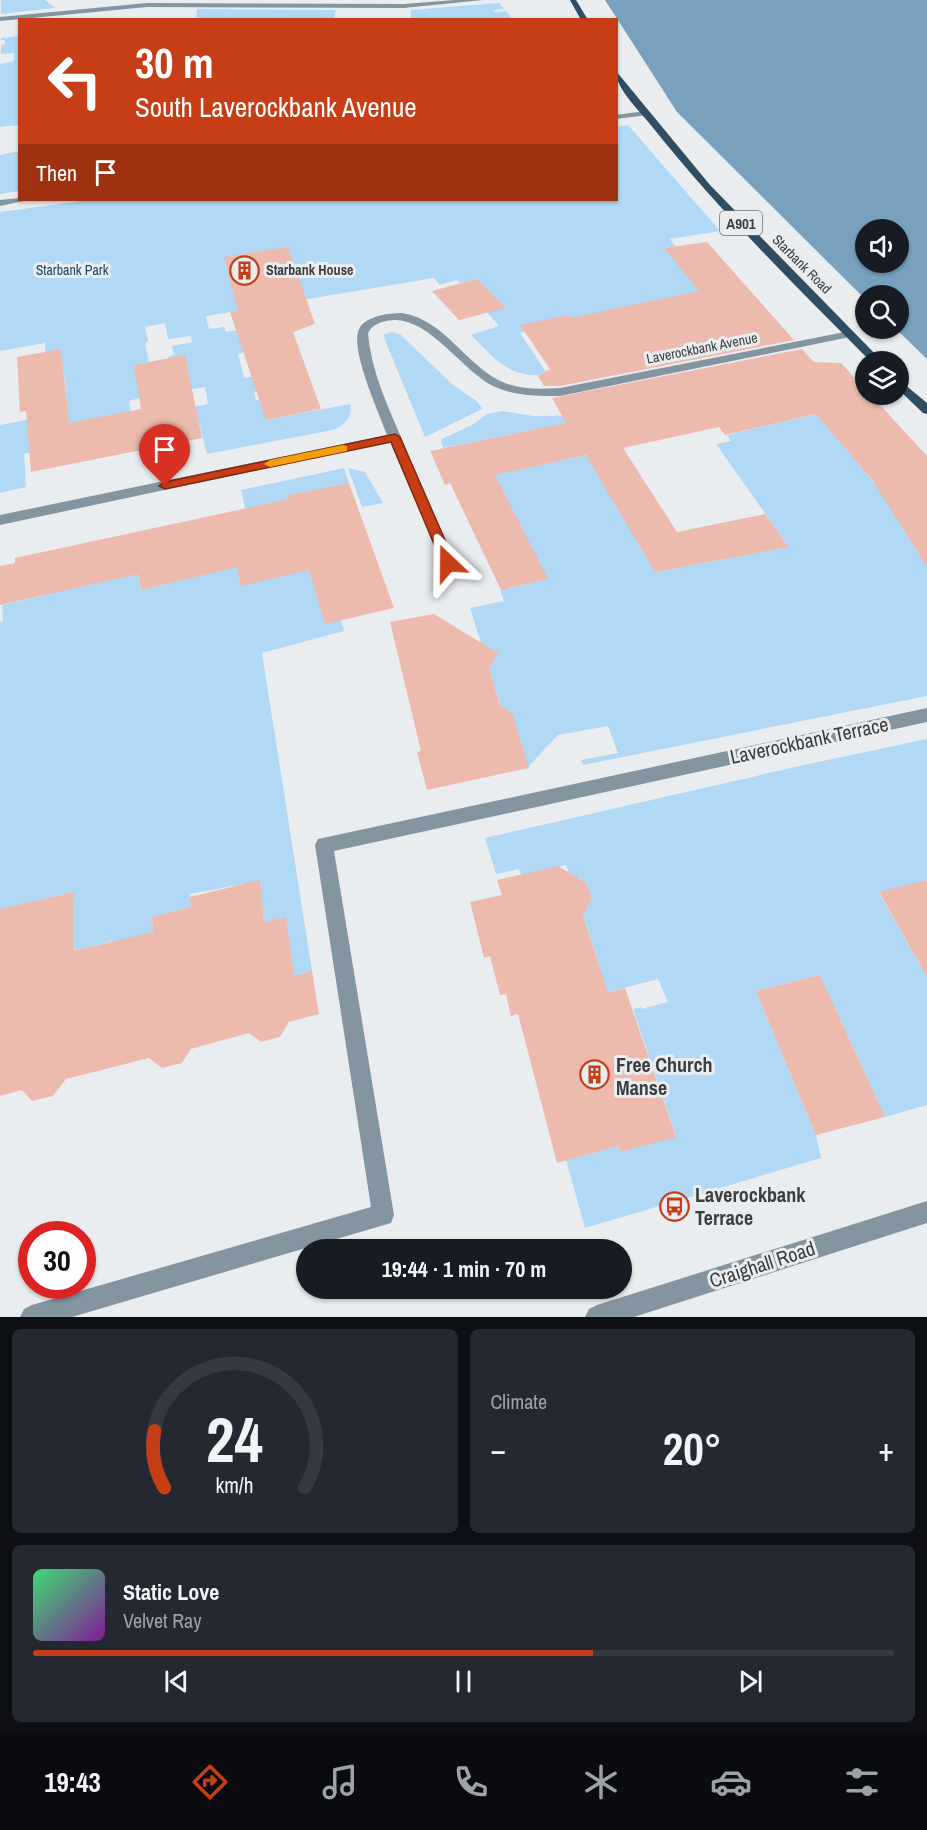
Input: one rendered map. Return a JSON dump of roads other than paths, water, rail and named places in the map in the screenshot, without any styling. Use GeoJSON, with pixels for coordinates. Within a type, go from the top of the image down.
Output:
{"type":"FeatureCollection","features":[{"type":"Feature","properties":{"kind":"main road"},"geometry":{"type":"LineString","coordinates":[[573,0],[584,18]]}},
{"type":"Feature","properties":{"kind":"main road","name":"Starbank Road"},"geometry":{"type":"LineString","coordinates":[[618,76],[645,113],[711,191],[867,351]]}},
{"type":"Feature","properties":{"kind":"main road"},"geometry":{"type":"LineString","coordinates":[[909,393],[927,410]]}},
{"type":"Feature","properties":{"kind":"street"},"geometry":{"type":"LineString","coordinates":[[0,19],[147,5],[307,3],[410,6],[480,0]]}},
{"type":"Feature","properties":{"kind":"street"},"geometry":{"type":"LineString","coordinates":[[618,117],[645,113]]}},
{"type":"Feature","properties":{"kind":"street"},"geometry":{"type":"LineString","coordinates":[[0,203],[18,201]]}},
{"type":"Feature","properties":{"kind":"street","name":"Laverockbank Avenue"},"geometry":{"type":"LineString","coordinates":[[448,563],[395,437],[365,357],[362,342],[365,328],[383,318],[407,317],[420,322],[436,333],[482,377],[512,391],[536,394],[560,392],[850,334]]}},
{"type":"Feature","properties":{"kind":"street"},"geometry":{"type":"LineString","coordinates":[[0,520],[395,437]]}},
{"type":"Feature","properties":{"kind":"street","name":"Laverockbank Terrace"},"geometry":{"type":"LineString","coordinates":[[32,1317],[383,1215],[324,844],[927,716]]}},
{"type":"Feature","properties":{"kind":"street","name":"Craighall Road"},"geometry":{"type":"LineString","coordinates":[[597,1317],[927,1212]]}},
{"type":"Feature","properties":{"kind":"place","name":"Starbank House"},"geometry":{"type":"Point","coordinates":[245,270]}},
{"type":"Feature","properties":{"kind":"place","name":"Free Church Manse"},"geometry":{"type":"Point","coordinates":[595,1075]}},
{"type":"Feature","properties":{"kind":"place","name":"Laverockbank Terrace"},"geometry":{"type":"Point","coordinates":[674,1206]}},
{"type":"Feature","properties":{"kind":"park label","name":"Starbank Park"},"geometry":{"type":"Point","coordinates":[72,270]}}]}
